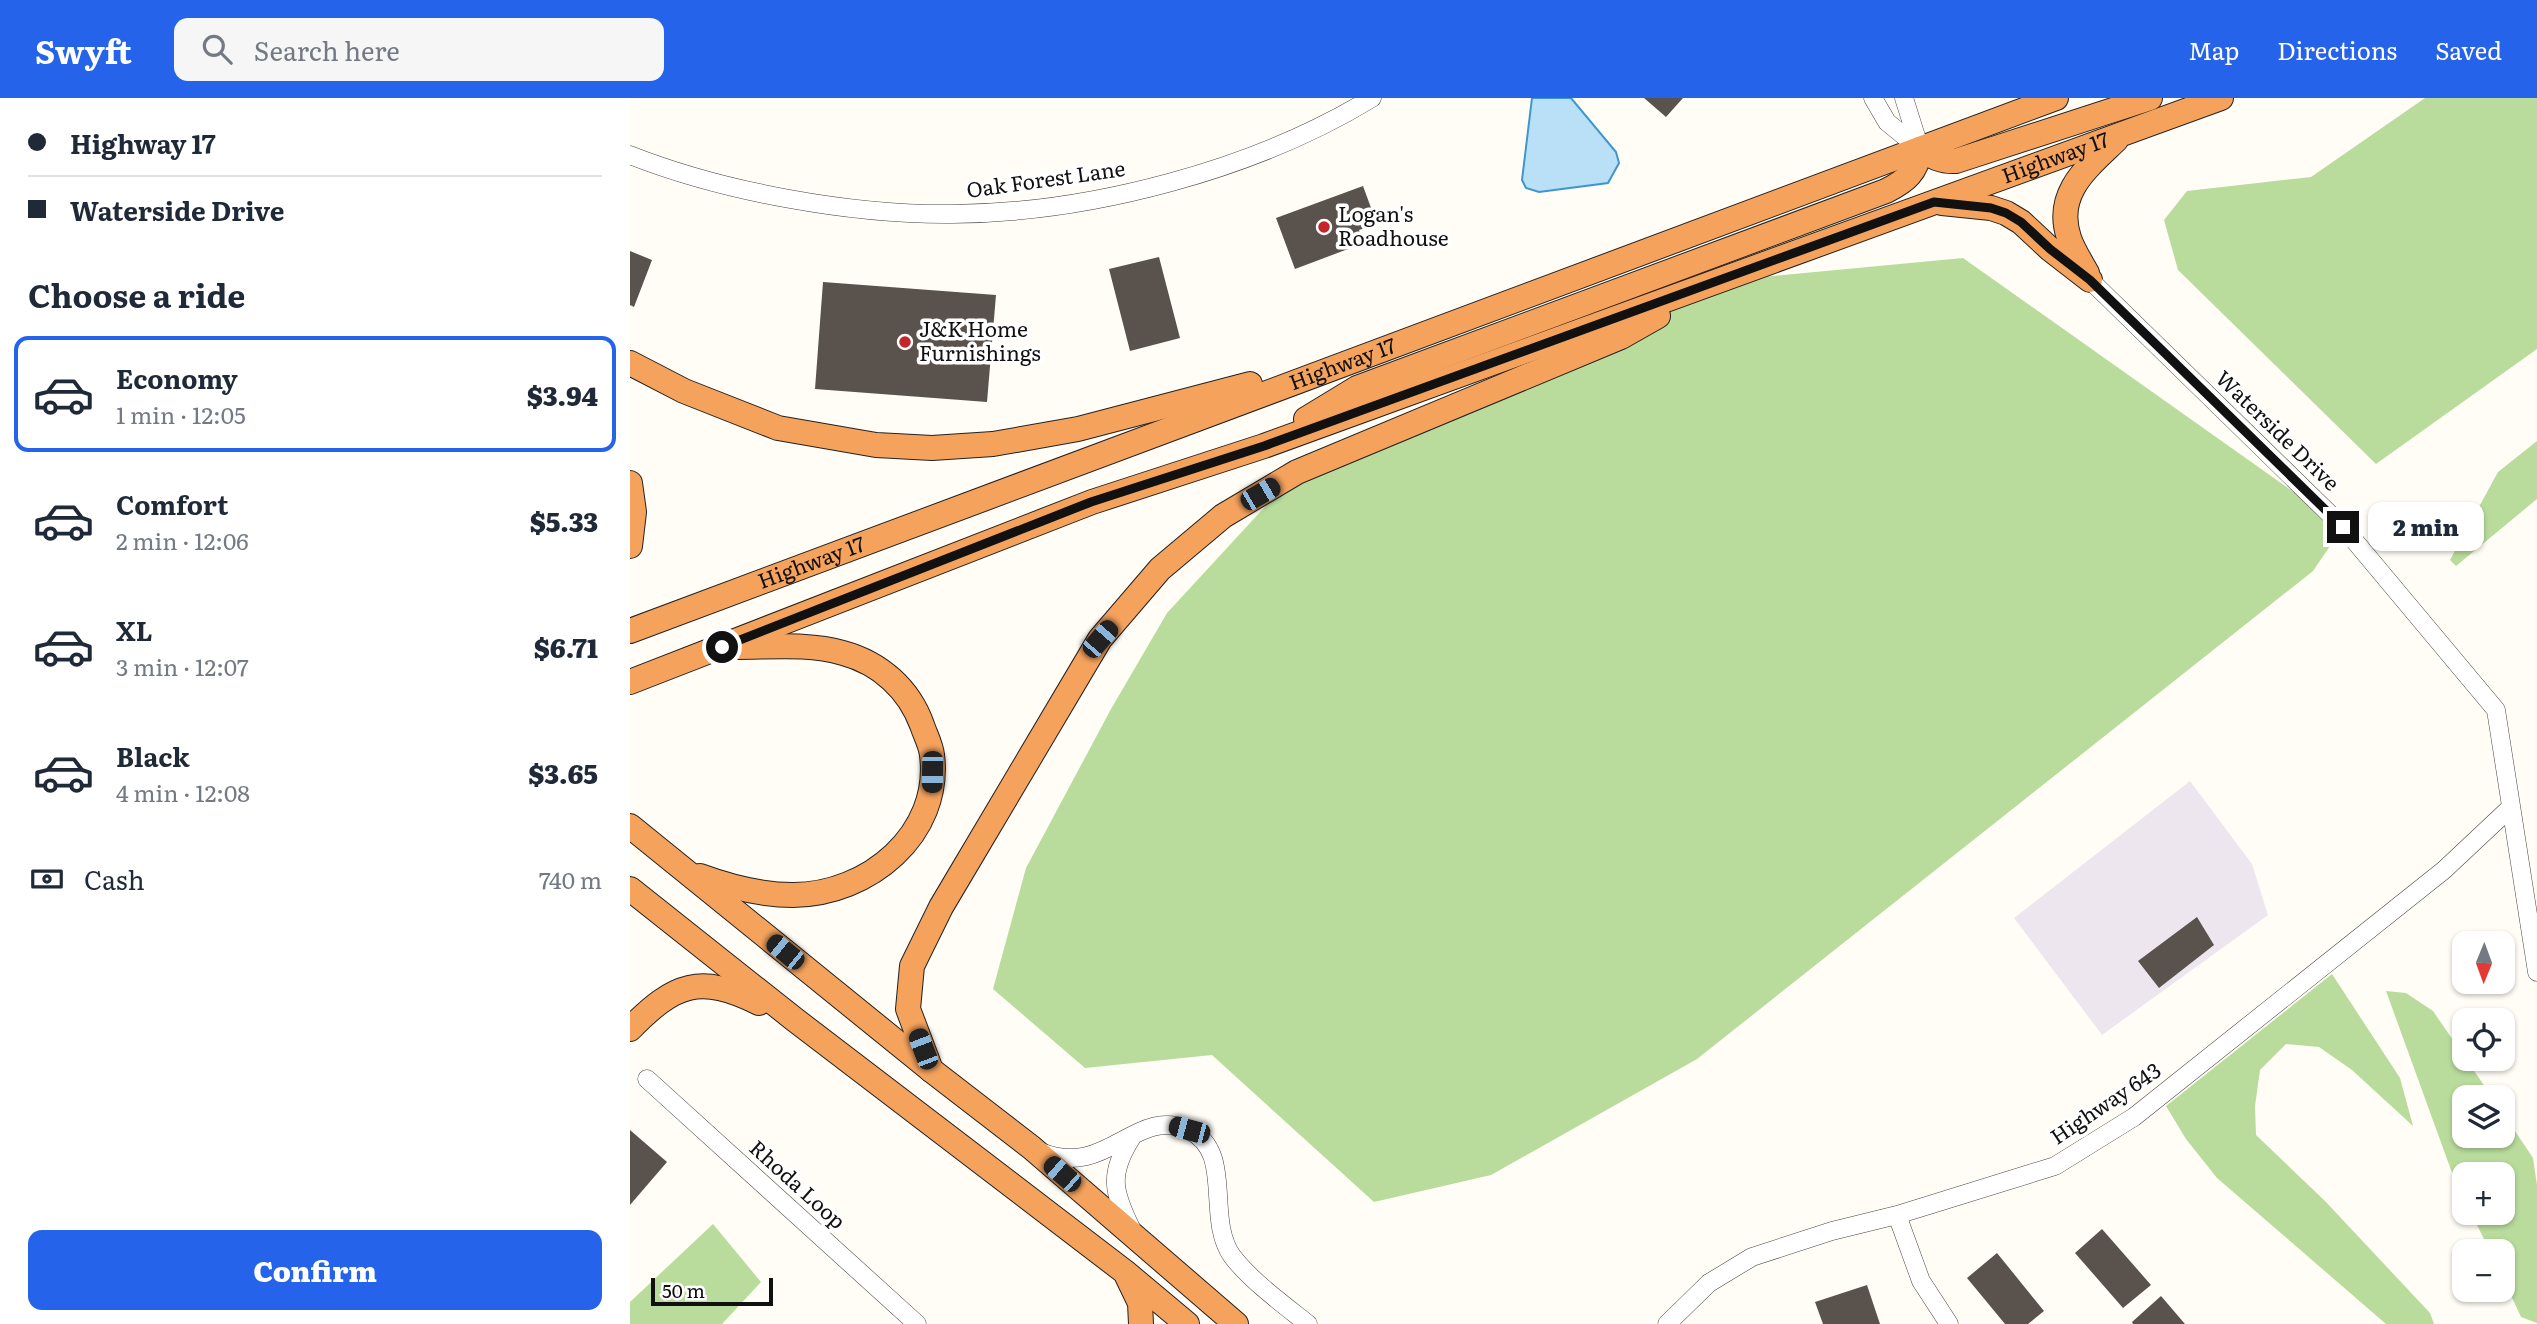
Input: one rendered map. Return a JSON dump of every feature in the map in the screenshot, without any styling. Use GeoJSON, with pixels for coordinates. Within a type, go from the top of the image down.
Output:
{"type":"FeatureCollection","features":[{"type":"Feature","properties":{"kind":"highway","name":"Highway 17"},"geometry":{"type":"LineString","coordinates":[[630,631],[2056,98]]}},
{"type":"Feature","properties":{"kind":"highway"},"geometry":{"type":"LineString","coordinates":[[1264,446],[1357,388],[1886,191],[1910,176],[1918,161],[1920,149],[1940,159],[1956,161],[2150,98]]}},
{"type":"Feature","properties":{"kind":"highway","name":"Highway 17"},"geometry":{"type":"LineString","coordinates":[[630,682],[1091,502],[1264,446],[2221,98]]}},
{"type":"Feature","properties":{"kind":"highway"},"geometry":{"type":"LineString","coordinates":[[2090,280],[2070,239],[2065,214],[2068,199],[2077,178],[2122,134]]}},
{"type":"Feature","properties":{"kind":"highway"},"geometry":{"type":"LineString","coordinates":[[1934,202],[1991,208],[2006,213],[2021,222],[2090,280]]}},
{"type":"Feature","properties":{"kind":"highway"},"geometry":{"type":"LineString","coordinates":[[931,1070],[908,1009],[912,966],[941,906],[1100,639],[1160,569],[1223,516],[1297,472],[1621,337],[1720,281]]}},
{"type":"Feature","properties":{"kind":"highway"},"geometry":{"type":"LineString","coordinates":[[630,363],[684,391],[778,428],[876,445],[932,449],[993,444],[1078,429],[1376,352]]}},
{"type":"Feature","properties":{"kind":"highway"},"geometry":{"type":"LineString","coordinates":[[630,483],[634,512],[630,546]]}},
{"type":"Feature","properties":{"kind":"highway"},"geometry":{"type":"LineString","coordinates":[[681,868],[730,887],[763,893],[795,895],[834,890],[868,877],[897,854],[919,825],[932,790],[932,753],[918,714],[900,685],[877,668],[845,653],[814,647],[722,647]]}},
{"type":"Feature","properties":{"kind":"highway"},"geometry":{"type":"LineString","coordinates":[[630,826],[931,1070],[1032,1148],[1236,1324]]}},
{"type":"Feature","properties":{"kind":"highway"},"geometry":{"type":"LineString","coordinates":[[630,889],[794,1020],[1125,1272],[1187,1324]]}},
{"type":"Feature","properties":{"kind":"highway"},"geometry":{"type":"LineString","coordinates":[[630,1029],[654,1004],[692,987],[713,986],[733,990],[794,1020]]}},
{"type":"Feature","properties":{"kind":"highway"},"geometry":{"type":"LineString","coordinates":[[1125,1272],[1140,1303],[1141,1324]]}},
{"type":"Feature","properties":{"kind":"street","name":"Oak Forest Lane"},"geometry":{"type":"LineString","coordinates":[[630,155],[729,186],[803,202],[951,215],[1017,210],[1155,187],[1302,135],[1372,98]]}},
{"type":"Feature","properties":{"kind":"street"},"geometry":{"type":"LineString","coordinates":[[1873,98],[1887,122],[1920,149]]}},
{"type":"Feature","properties":{"kind":"street"},"geometry":{"type":"LineString","coordinates":[[1904,98],[1920,149]]}},
{"type":"Feature","properties":{"kind":"street","name":"Waterside Drive"},"geometry":{"type":"LineString","coordinates":[[2090,280],[2343,527],[2496,710],[2537,972]]}},
{"type":"Feature","properties":{"kind":"street","name":"Highway 643"},"geometry":{"type":"LineString","coordinates":[[1667,1324],[1709,1283],[1752,1257],[2055,1166],[2134,1117],[2444,870],[2510,807]]}},
{"type":"Feature","properties":{"kind":"street","name":"Rhoda Loop"},"geometry":{"type":"LineString","coordinates":[[647,1079],[917,1324]]}},
{"type":"Feature","properties":{"kind":"street"},"geometry":{"type":"LineString","coordinates":[[1032,1148],[1053,1157],[1076,1159],[1102,1153],[1151,1127],[1170,1125],[1189,1130],[1206,1142],[1215,1161],[1217,1209],[1221,1231],[1231,1255],[1308,1324]]}},
{"type":"Feature","properties":{"kind":"street"},"geometry":{"type":"LineString","coordinates":[[1134,1135],[1119,1156],[1116,1171],[1119,1201],[1135,1237]]}},
{"type":"Feature","properties":{"kind":"street"},"geometry":{"type":"LineString","coordinates":[[1897,1215],[1921,1281],[1949,1324]]}},
{"type":"Feature","properties":{"kind":"shaded area"},"geometry":{"type":"Polygon","coordinates":[[[2190,781],[2252,864],[2268,915],[2102,1035],[2014,918],[2190,781]]]}},
{"type":"Feature","properties":{"kind":"green space"},"geometry":{"type":"Polygon","coordinates":[[[2425,98],[2537,98],[2537,349],[2376,464],[2178,270],[2164,220],[2187,191],[2311,177],[2425,98]]]}},
{"type":"Feature","properties":{"kind":"green space"},"geometry":{"type":"Polygon","coordinates":[[[1963,258],[2343,527],[2313,571],[1697,1059],[1491,1175],[1374,1202],[1212,1055],[1085,1068],[993,989],[1026,868],[1111,709],[1167,613],[1297,472],[1720,281],[1963,258]]]}},
{"type":"Feature","properties":{"kind":"green space"},"geometry":{"type":"Polygon","coordinates":[[[2537,441],[2537,499],[2456,566],[2450,560],[2498,472],[2537,441]]]}},
{"type":"Feature","properties":{"kind":"green space"},"geometry":{"type":"Polygon","coordinates":[[[2332,974],[2400,1078],[2413,1126],[2352,1070],[2319,1047],[2286,1044],[2260,1070],[2255,1106],[2256,1135],[2325,1201],[2430,1313],[2434,1324],[2386,1324],[2217,1178],[2186,1139],[2166,1106],[2332,974]]]}},
{"type":"Feature","properties":{"kind":"green space"},"geometry":{"type":"Polygon","coordinates":[[[2386,991],[2406,993],[2433,1011],[2452,1039],[2452,1071],[2474,1071],[2484,1085],[2452,1085],[2452,1148],[2515,1148],[2515,1131],[2533,1158],[2537,1185],[2537,1323],[2521,1317],[2514,1302],[2515,1239],[2484,1239],[2477,1225],[2515,1225],[2515,1162],[2452,1162],[2452,1172],[2386,991]]]}},
{"type":"Feature","properties":{"kind":"green space"},"geometry":{"type":"Polygon","coordinates":[[[713,1224],[761,1282],[722,1324],[630,1324],[630,1302],[713,1224]]]}},
{"type":"Feature","properties":{"kind":"water"},"geometry":{"type":"Polygon","coordinates":[[[1532,98],[1571,98],[1616,152],[1619,163],[1608,183],[1539,192],[1526,188],[1522,180],[1532,98]]]}},
{"type":"Feature","properties":{"kind":"building"},"geometry":{"type":"Polygon","coordinates":[[[1644,98],[1683,98],[1666,117],[1644,98]]]}},
{"type":"Feature","properties":{"kind":"building","name":"Logan's Roadhouse"},"geometry":{"type":"Polygon","coordinates":[[[1363,186],[1377,224],[1359,230],[1364,243],[1295,269],[1276,218],[1363,186]]]}},
{"type":"Feature","properties":{"kind":"building"},"geometry":{"type":"Polygon","coordinates":[[[630,251],[652,260],[634,307],[630,305],[630,251]]]}},
{"type":"Feature","properties":{"kind":"building"},"geometry":{"type":"Polygon","coordinates":[[[1159,257],[1180,338],[1130,351],[1109,269],[1159,257]]]}},
{"type":"Feature","properties":{"kind":"building","name":"J&K Home Furnishings"},"geometry":{"type":"Polygon","coordinates":[[[823,282],[996,295],[987,402],[815,389],[823,282]]]}},
{"type":"Feature","properties":{"kind":"building"},"geometry":{"type":"Polygon","coordinates":[[[2197,917],[2214,945],[2159,988],[2138,961],[2197,917]]]}},
{"type":"Feature","properties":{"kind":"building"},"geometry":{"type":"Polygon","coordinates":[[[630,1130],[667,1162],[630,1205],[630,1130]]]}},
{"type":"Feature","properties":{"kind":"building"},"geometry":{"type":"Polygon","coordinates":[[[2102,1229],[2151,1285],[2123,1308],[2075,1253],[2102,1229]]]}},
{"type":"Feature","properties":{"kind":"building"},"geometry":{"type":"Polygon","coordinates":[[[1997,1253],[2044,1311],[2028,1324],[2005,1324],[1967,1278],[1997,1253]]]}},
{"type":"Feature","properties":{"kind":"building"},"geometry":{"type":"Polygon","coordinates":[[[1867,1285],[1880,1324],[1823,1324],[1815,1302],[1867,1285]]]}},
{"type":"Feature","properties":{"kind":"building"},"geometry":{"type":"Polygon","coordinates":[[[2161,1296],[2185,1324],[2133,1324],[2132,1322],[2161,1296]]]}},
{"type":"Feature","properties":{"kind":"place","name":"Logan's Roadhouse"},"geometry":{"type":"Point","coordinates":[1324,227]}},
{"type":"Feature","properties":{"kind":"place","name":"J&K Home Furnishings"},"geometry":{"type":"Point","coordinates":[905,342]}},
{"type":"Feature","properties":{"kind":"route"},"geometry":{"type":"LineString","coordinates":[[722,647],[1091,502],[1264,446],[1934,202],[1991,208],[2006,213],[2034,232],[2050,249],[2090,280],[2343,527]]}}]}
